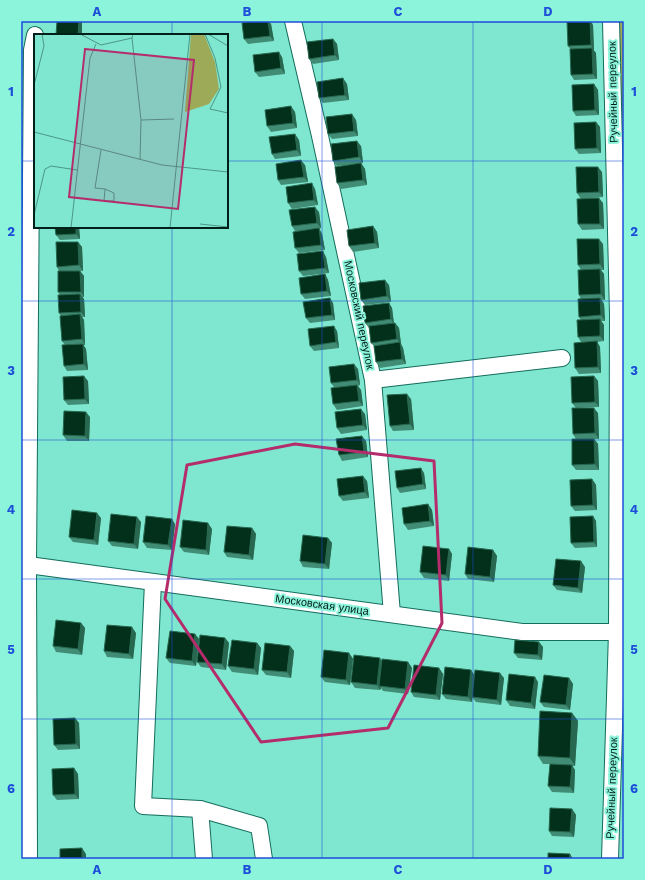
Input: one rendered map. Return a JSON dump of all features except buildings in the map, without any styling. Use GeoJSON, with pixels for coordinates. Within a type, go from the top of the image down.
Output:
{"type":"FeatureCollection","features":[{"type":"Feature","properties":{"kind":"street"},"geometry":{"type":"LineString","coordinates":[[35,34],[38,21]]}},
{"type":"Feature","properties":{"kind":"street","name":"Московский переулок"},"geometry":{"type":"LineString","coordinates":[[293,21],[320,136],[373,380],[392,614]]}},
{"type":"Feature","properties":{"kind":"street","name":"Ручейный переулок"},"geometry":{"type":"LineString","coordinates":[[610,859],[620,632],[618,315],[611,21]]}},
{"type":"Feature","properties":{"kind":"street"},"geometry":{"type":"LineString","coordinates":[[29,859],[25,711],[25,564],[32,58],[34,43]]}},
{"type":"Feature","properties":{"kind":"street"},"geometry":{"type":"LineString","coordinates":[[373,380],[562,358]]}},
{"type":"Feature","properties":{"kind":"street","name":"Московская улица"},"geometry":{"type":"LineString","coordinates":[[25,564],[522,632],[620,632]]}},
{"type":"Feature","properties":{"kind":"street"},"geometry":{"type":"LineString","coordinates":[[153,582],[143,806],[200,809],[259,826],[264,859]]}},
{"type":"Feature","properties":{"kind":"street"},"geometry":{"type":"LineString","coordinates":[[200,809],[204,859]]}},
{"type":"Feature","properties":{"kind":"highlighted area"},"geometry":{"type":"Polygon","coordinates":[[[295,444],[434,461],[442,623],[388,728],[261,742],[165,599],[187,465],[295,444]]]}},
{"type":"Feature","properties":{"kind":"green space"},"geometry":{"type":"Polygon","coordinates":[[[617,21],[624,21],[624,306],[617,21]]]}}]}
